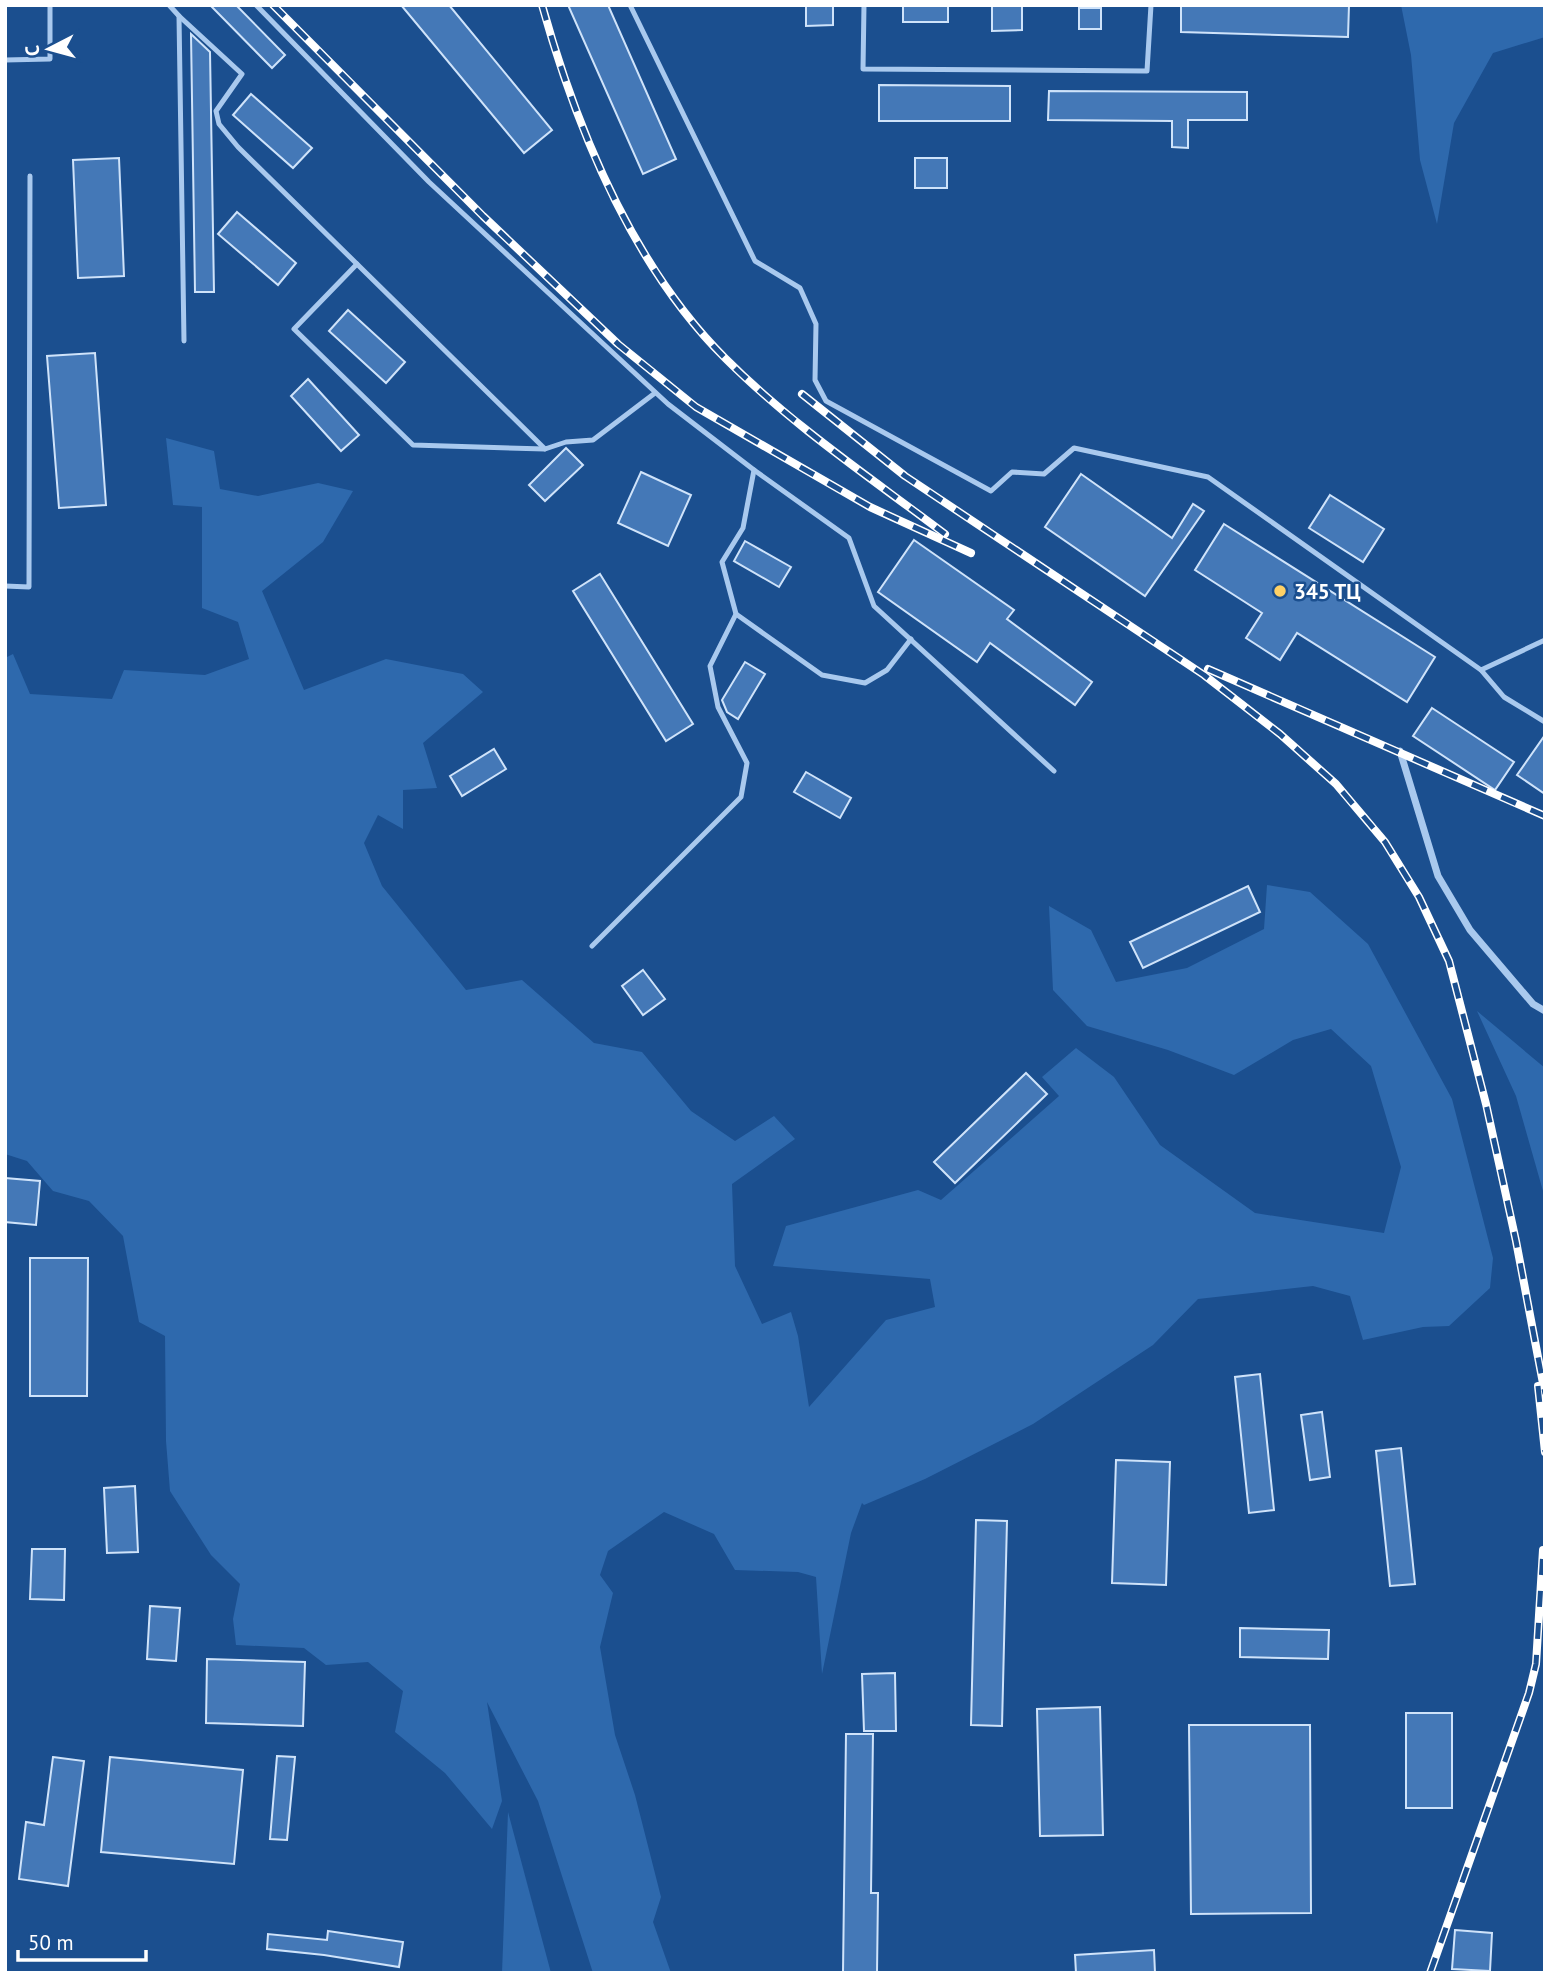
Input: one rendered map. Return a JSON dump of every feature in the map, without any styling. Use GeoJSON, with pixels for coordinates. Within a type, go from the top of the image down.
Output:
{"type":"FeatureCollection","features":[{"type":"Feature","properties":{"kind":"street"},"geometry":{"type":"LineString","coordinates":[[1400,751],[1438,876],[1470,930],[1533,1004],[1545,1011]]}},
{"type":"Feature","properties":{"kind":"lane"},"geometry":{"type":"LineString","coordinates":[[5,60],[50,59],[50,5]]}},
{"type":"Feature","properties":{"kind":"lane"},"geometry":{"type":"LineString","coordinates":[[169,5],[242,74],[216,111],[219,124],[238,147],[545,449]]}},
{"type":"Feature","properties":{"kind":"lane"},"geometry":{"type":"LineString","coordinates":[[256,5],[429,182],[655,393],[754,470],[849,538],[874,606],[1054,771]]}},
{"type":"Feature","properties":{"kind":"lane"},"geometry":{"type":"LineString","coordinates":[[631,5],[755,261],[800,288],[816,324],[815,380],[825,401],[991,491],[1013,472],[1044,474],[1074,448],[1208,477],[1481,670],[1504,697],[1545,722]]}},
{"type":"Feature","properties":{"kind":"lane"},"geometry":{"type":"LineString","coordinates":[[864,5],[863,69],[1133,71],[1147,71],[1151,5]]}},
{"type":"Feature","properties":{"kind":"lane"},"geometry":{"type":"LineString","coordinates":[[179,16],[184,341]]}},
{"type":"Feature","properties":{"kind":"lane"},"geometry":{"type":"LineString","coordinates":[[5,586],[29,587],[30,176]]}},
{"type":"Feature","properties":{"kind":"lane"},"geometry":{"type":"LineString","coordinates":[[357,264],[294,329],[412,445],[545,449],[566,442],[593,440],[655,393]]}},
{"type":"Feature","properties":{"kind":"lane"},"geometry":{"type":"LineString","coordinates":[[754,470],[743,528],[722,562],[736,614],[822,675],[865,683],[887,670],[911,639]]}},
{"type":"Feature","properties":{"kind":"lane"},"geometry":{"type":"LineString","coordinates":[[592,946],[741,797],[747,763],[718,707],[710,666],[736,614]]}},
{"type":"Feature","properties":{"kind":"lane"},"geometry":{"type":"LineString","coordinates":[[1481,670],[1545,640]]}},
{"type":"Feature","properties":{"kind":"shaded area"},"geometry":{"type":"Polygon","coordinates":[[[1401,5],[1545,5],[1545,37],[1493,53],[1454,123],[1437,224],[1420,160],[1411,55],[1401,5]]]}},
{"type":"Feature","properties":{"kind":"shaded area"},"geometry":{"type":"Polygon","coordinates":[[[166,438],[214,451],[220,489],[258,496],[318,483],[353,491],[323,542],[262,591],[304,690],[386,659],[463,674],[483,692],[423,743],[437,788],[403,790],[403,829],[378,815],[364,843],[382,886],[466,990],[522,980],[594,1043],[642,1052],[691,1111],[735,1141],[774,1116],[795,1139],[732,1184],[735,1266],[762,1324],[791,1312],[798,1336],[809,1407],[886,1320],[935,1307],[930,1279],[773,1266],[786,1226],[918,1190],[941,1200],[1059,1096],[1042,1077],[1076,1048],[1114,1077],[1160,1145],[1255,1213],[1384,1233],[1401,1167],[1371,1066],[1331,1029],[1293,1040],[1234,1075],[1168,1050],[1087,1026],[1053,990],[1049,906],[1091,930],[1116,982],[1187,968],[1264,929],[1267,885],[1310,892],[1368,944],[1452,1099],[1493,1258],[1490,1288],[1449,1326],[1423,1327],[1363,1340],[1350,1296],[1313,1286],[1198,1299],[1153,1345],[1033,1424],[925,1479],[864,1505],[862,1503],[851,1533],[822,1674],[816,1577],[798,1572],[735,1570],[714,1534],[664,1512],[608,1551],[600,1575],[613,1593],[600,1647],[615,1735],[635,1795],[661,1897],[653,1922],[671,1973],[593,1973],[538,1801],[487,1702],[502,1801],[492,1829],[445,1773],[395,1732],[403,1691],[368,1662],[326,1665],[304,1648],[236,1645],[233,1619],[240,1584],[211,1555],[170,1491],[166,1441],[165,1336],[139,1322],[123,1236],[89,1201],[53,1191],[27,1161],[5,1154],[5,658],[13,654],[30,694],[112,699],[124,670],[205,675],[249,659],[238,622],[202,608],[202,507],[173,505],[166,438]]]}},
{"type":"Feature","properties":{"kind":"shaded area"},"geometry":{"type":"Polygon","coordinates":[[[1477,1011],[1545,1068],[1545,1198],[1516,1096],[1477,1011]]]}},
{"type":"Feature","properties":{"kind":"shaded area"},"geometry":{"type":"Polygon","coordinates":[[[508,1812],[551,1973],[502,1973],[508,1812]]]}},
{"type":"Feature","properties":{"kind":"building"},"geometry":{"type":"Polygon","coordinates":[[[210,5],[236,5],[285,55],[272,68],[210,5]]]}},
{"type":"Feature","properties":{"kind":"building"},"geometry":{"type":"Polygon","coordinates":[[[401,5],[449,5],[552,130],[524,153],[401,5]]]}},
{"type":"Feature","properties":{"kind":"building"},"geometry":{"type":"Polygon","coordinates":[[[568,5],[608,5],[676,159],[643,174],[568,5]]]}},
{"type":"Feature","properties":{"kind":"building"},"geometry":{"type":"Polygon","coordinates":[[[806,5],[833,5],[833,25],[806,26],[806,5]]]}},
{"type":"Feature","properties":{"kind":"building"},"geometry":{"type":"Polygon","coordinates":[[[903,5],[948,5],[948,22],[903,22],[903,5]]]}},
{"type":"Feature","properties":{"kind":"building"},"geometry":{"type":"Polygon","coordinates":[[[992,5],[1022,5],[1022,30],[992,31],[992,5]]]}},
{"type":"Feature","properties":{"kind":"building"},"geometry":{"type":"Polygon","coordinates":[[[1181,5],[1349,5],[1348,37],[1181,32],[1181,5]]]}},
{"type":"Feature","properties":{"kind":"building"},"geometry":{"type":"Polygon","coordinates":[[[1079,8],[1101,8],[1101,29],[1079,29],[1079,8]]]}},
{"type":"Feature","properties":{"kind":"building"},"geometry":{"type":"Polygon","coordinates":[[[191,34],[210,52],[214,292],[195,292],[191,34]]]}},
{"type":"Feature","properties":{"kind":"building"},"geometry":{"type":"Polygon","coordinates":[[[879,85],[1010,86],[1010,121],[879,121],[879,85]]]}},
{"type":"Feature","properties":{"kind":"building"},"geometry":{"type":"Polygon","coordinates":[[[1049,91],[1247,92],[1247,120],[1188,120],[1188,148],[1172,147],[1172,121],[1048,120],[1049,91]]]}},
{"type":"Feature","properties":{"kind":"building"},"geometry":{"type":"Polygon","coordinates":[[[251,94],[312,148],[293,168],[233,115],[251,94]]]}},
{"type":"Feature","properties":{"kind":"building"},"geometry":{"type":"Polygon","coordinates":[[[119,158],[124,276],[78,278],[73,160],[119,158]]]}},
{"type":"Feature","properties":{"kind":"building"},"geometry":{"type":"Polygon","coordinates":[[[915,158],[947,158],[947,188],[915,188],[915,158]]]}},
{"type":"Feature","properties":{"kind":"building"},"geometry":{"type":"Polygon","coordinates":[[[237,212],[296,263],[278,285],[218,234],[237,212]]]}},
{"type":"Feature","properties":{"kind":"building"},"geometry":{"type":"Polygon","coordinates":[[[348,310],[405,362],[386,383],[329,331],[348,310]]]}},
{"type":"Feature","properties":{"kind":"building"},"geometry":{"type":"Polygon","coordinates":[[[95,353],[106,505],[59,508],[47,356],[95,353]]]}},
{"type":"Feature","properties":{"kind":"building"},"geometry":{"type":"Polygon","coordinates":[[[308,379],[359,435],[341,451],[291,396],[308,379]]]}},
{"type":"Feature","properties":{"kind":"building"},"geometry":{"type":"Polygon","coordinates":[[[566,448],[583,465],[545,501],[529,485],[566,448]]]}},
{"type":"Feature","properties":{"kind":"building"},"geometry":{"type":"Polygon","coordinates":[[[641,472],[691,495],[668,546],[618,523],[641,472]]]}},
{"type":"Feature","properties":{"kind":"building"},"geometry":{"type":"Polygon","coordinates":[[[1081,474],[1172,538],[1193,504],[1204,511],[1145,596],[1045,527],[1081,474]]]}},
{"type":"Feature","properties":{"kind":"building"},"geometry":{"type":"Polygon","coordinates":[[[1330,495],[1384,529],[1363,562],[1309,528],[1330,495]]]}},
{"type":"Feature","properties":{"kind":"building","name":"345 ТЦ"},"geometry":{"type":"Polygon","coordinates":[[[1224,524],[1435,657],[1407,702],[1297,633],[1280,660],[1246,638],[1262,613],[1195,570],[1224,524]]]}},
{"type":"Feature","properties":{"kind":"building"},"geometry":{"type":"Polygon","coordinates":[[[914,540],[1014,610],[1007,619],[1092,682],[1075,705],[990,643],[977,662],[878,592],[914,540]]]}},
{"type":"Feature","properties":{"kind":"building"},"geometry":{"type":"Polygon","coordinates":[[[745,541],[791,567],[779,587],[734,561],[745,541]]]}},
{"type":"Feature","properties":{"kind":"building"},"geometry":{"type":"Polygon","coordinates":[[[600,574],[693,724],[666,741],[573,591],[600,574]]]}},
{"type":"Feature","properties":{"kind":"building"},"geometry":{"type":"Polygon","coordinates":[[[745,662],[765,674],[738,719],[727,712],[722,700],[745,662]]]}},
{"type":"Feature","properties":{"kind":"building"},"geometry":{"type":"Polygon","coordinates":[[[1432,708],[1514,762],[1495,790],[1413,736],[1432,708]]]}},
{"type":"Feature","properties":{"kind":"building"},"geometry":{"type":"Polygon","coordinates":[[[1545,735],[1545,794],[1517,775],[1545,735]]]}},
{"type":"Feature","properties":{"kind":"building"},"geometry":{"type":"Polygon","coordinates":[[[494,749],[506,769],[462,796],[450,776],[494,749]]]}},
{"type":"Feature","properties":{"kind":"building"},"geometry":{"type":"Polygon","coordinates":[[[806,772],[851,798],[840,818],[794,792],[806,772]]]}},
{"type":"Feature","properties":{"kind":"building"},"geometry":{"type":"Polygon","coordinates":[[[1248,886],[1260,912],[1143,968],[1130,942],[1248,886]]]}},
{"type":"Feature","properties":{"kind":"building"},"geometry":{"type":"Polygon","coordinates":[[[643,970],[665,999],[643,1015],[622,986],[643,970]]]}},
{"type":"Feature","properties":{"kind":"building"},"geometry":{"type":"Polygon","coordinates":[[[1026,1073],[1047,1094],[955,1183],[934,1162],[1026,1073]]]}},
{"type":"Feature","properties":{"kind":"building"},"geometry":{"type":"Polygon","coordinates":[[[5,1178],[40,1181],[36,1225],[5,1222],[5,1178]]]}},
{"type":"Feature","properties":{"kind":"building"},"geometry":{"type":"Polygon","coordinates":[[[30,1258],[88,1258],[87,1396],[30,1396],[30,1258]]]}},
{"type":"Feature","properties":{"kind":"building"},"geometry":{"type":"Polygon","coordinates":[[[1260,1374],[1274,1510],[1249,1513],[1235,1377],[1260,1374]]]}},
{"type":"Feature","properties":{"kind":"building"},"geometry":{"type":"Polygon","coordinates":[[[1322,1412],[1330,1477],[1310,1480],[1301,1415],[1322,1412]]]}},
{"type":"Feature","properties":{"kind":"building"},"geometry":{"type":"Polygon","coordinates":[[[1401,1448],[1415,1584],[1390,1586],[1376,1451],[1401,1448]]]}},
{"type":"Feature","properties":{"kind":"building"},"geometry":{"type":"Polygon","coordinates":[[[1116,1460],[1170,1462],[1166,1585],[1112,1583],[1116,1460]]]}},
{"type":"Feature","properties":{"kind":"building"},"geometry":{"type":"Polygon","coordinates":[[[135,1486],[138,1552],[107,1553],[104,1488],[135,1486]]]}},
{"type":"Feature","properties":{"kind":"building"},"geometry":{"type":"Polygon","coordinates":[[[976,1520],[1007,1521],[1002,1726],[971,1725],[976,1520]]]}},
{"type":"Feature","properties":{"kind":"building"},"geometry":{"type":"Polygon","coordinates":[[[32,1549],[65,1549],[64,1600],[30,1599],[32,1549]]]}},
{"type":"Feature","properties":{"kind":"building"},"geometry":{"type":"Polygon","coordinates":[[[150,1606],[180,1608],[176,1661],[147,1659],[150,1606]]]}},
{"type":"Feature","properties":{"kind":"building"},"geometry":{"type":"Polygon","coordinates":[[[1240,1628],[1329,1630],[1328,1659],[1240,1657],[1240,1628]]]}},
{"type":"Feature","properties":{"kind":"building"},"geometry":{"type":"Polygon","coordinates":[[[207,1659],[305,1662],[303,1726],[206,1723],[207,1659]]]}},
{"type":"Feature","properties":{"kind":"building"},"geometry":{"type":"Polygon","coordinates":[[[895,1673],[896,1731],[864,1731],[862,1674],[895,1673]]]}},
{"type":"Feature","properties":{"kind":"building"},"geometry":{"type":"Polygon","coordinates":[[[1100,1707],[1103,1835],[1040,1836],[1037,1709],[1100,1707]]]}},
{"type":"Feature","properties":{"kind":"building"},"geometry":{"type":"Polygon","coordinates":[[[1406,1713],[1452,1713],[1452,1808],[1406,1808],[1406,1713]]]}},
{"type":"Feature","properties":{"kind":"building"},"geometry":{"type":"Polygon","coordinates":[[[1189,1725],[1310,1725],[1311,1913],[1191,1914],[1189,1725]]]}},
{"type":"Feature","properties":{"kind":"building"},"geometry":{"type":"Polygon","coordinates":[[[846,1734],[873,1734],[871,1893],[878,1893],[877,1973],[843,1973],[846,1734]]]}},
{"type":"Feature","properties":{"kind":"building"},"geometry":{"type":"Polygon","coordinates":[[[277,1756],[295,1757],[287,1840],[270,1839],[277,1756]]]}},
{"type":"Feature","properties":{"kind":"building"},"geometry":{"type":"Polygon","coordinates":[[[53,1757],[84,1761],[68,1886],[19,1879],[26,1822],[44,1825],[53,1757]]]}},
{"type":"Feature","properties":{"kind":"building"},"geometry":{"type":"Polygon","coordinates":[[[110,1757],[243,1770],[234,1864],[101,1852],[110,1757]]]}},
{"type":"Feature","properties":{"kind":"building"},"geometry":{"type":"Polygon","coordinates":[[[1455,1930],[1492,1933],[1490,1971],[1452,1969],[1455,1930]]]}},
{"type":"Feature","properties":{"kind":"building"},"geometry":{"type":"Polygon","coordinates":[[[328,1931],[403,1942],[399,1967],[267,1949],[268,1934],[327,1940],[328,1931]]]}},
{"type":"Feature","properties":{"kind":"building"},"geometry":{"type":"Polygon","coordinates":[[[1154,1950],[1155,1973],[1076,1973],[1075,1955],[1154,1950]]]}},
{"type":"Feature","properties":{"kind":"railway"},"geometry":{"type":"LineString","coordinates":[[273,5],[483,216],[618,344],[696,407],[870,507],[971,553]]}},
{"type":"Feature","properties":{"kind":"railway"},"geometry":{"type":"LineString","coordinates":[[542,5],[572,100],[612,194],[636,240],[693,323],[726,359],[778,406],[945,534]]}},
{"type":"Feature","properties":{"kind":"railway"},"geometry":{"type":"LineString","coordinates":[[802,394],[905,476],[1204,675],[1280,734],[1336,784],[1385,842],[1419,897],[1449,961],[1486,1104],[1545,1394]]}},
{"type":"Feature","properties":{"kind":"railway"},"geometry":{"type":"LineString","coordinates":[[1208,669],[1545,816]]}},
{"type":"Feature","properties":{"kind":"railway"},"geometry":{"type":"LineString","coordinates":[[1538,1386],[1545,1452]]}},
{"type":"Feature","properties":{"kind":"railway"},"geometry":{"type":"LineString","coordinates":[[1430,1973],[1529,1693],[1536,1664],[1543,1550]]}},
{"type":"Feature","properties":{"kind":"place","name":"345 ТЦ"},"geometry":{"type":"Point","coordinates":[1280,591]}}]}
